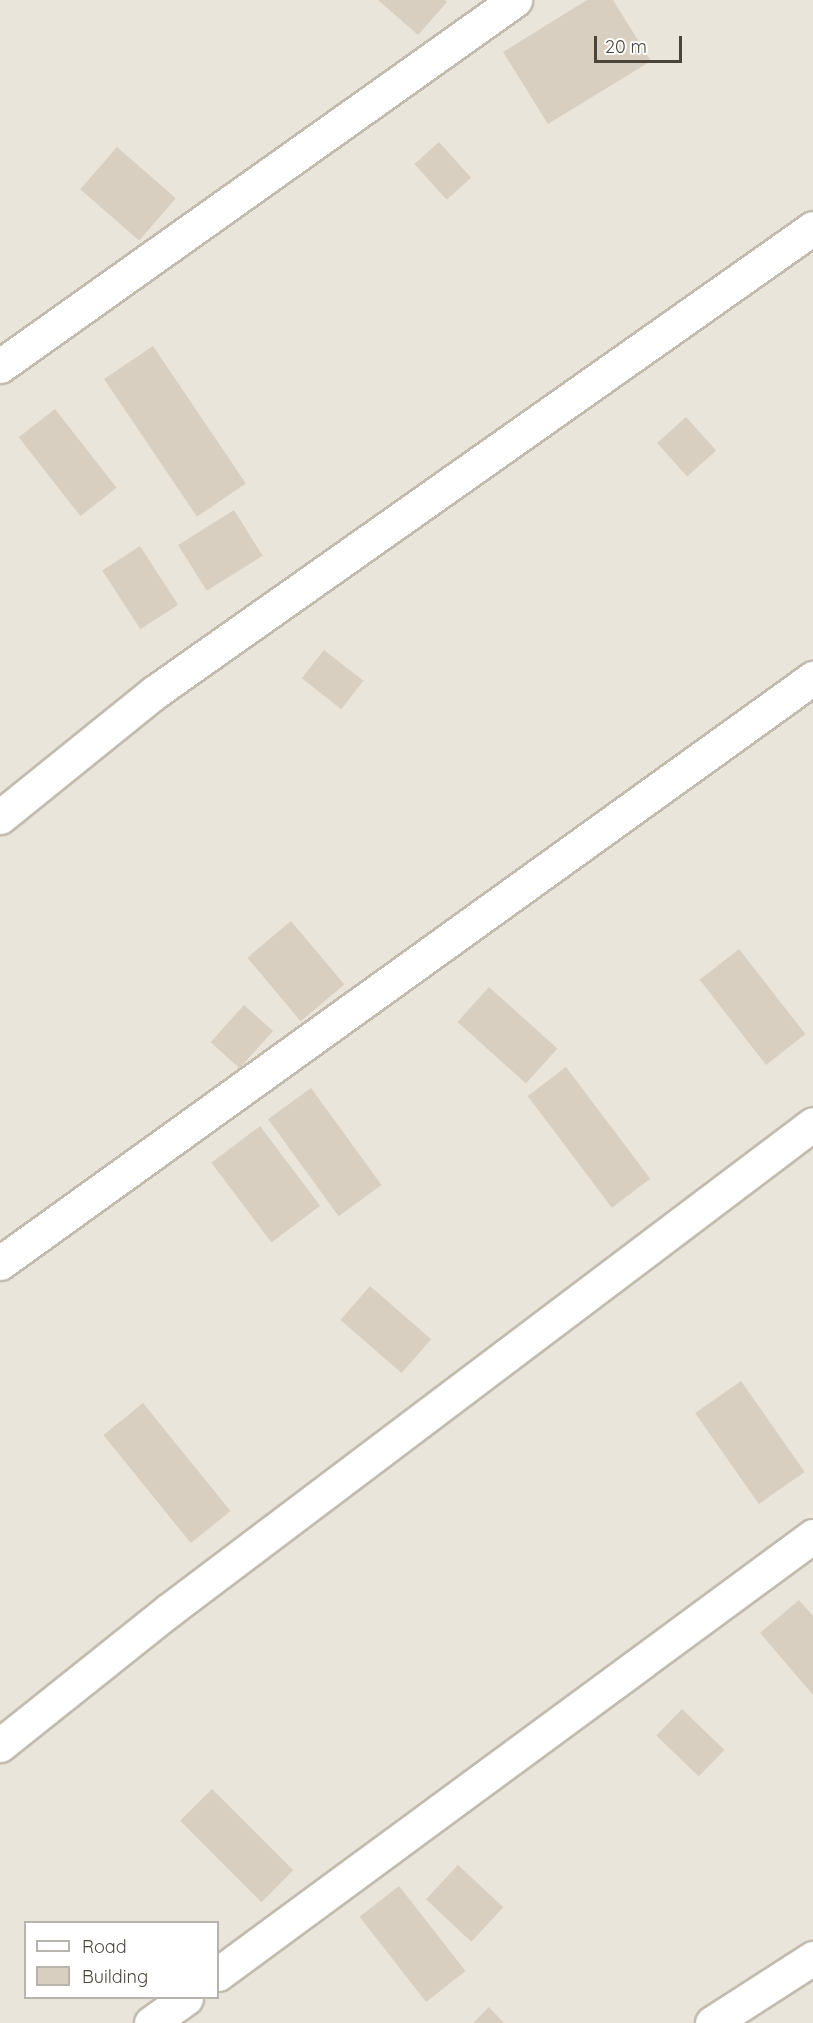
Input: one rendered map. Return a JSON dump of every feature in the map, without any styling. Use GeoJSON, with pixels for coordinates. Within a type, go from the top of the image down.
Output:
{"type":"FeatureCollection","features":[{"type":"Feature","properties":{"kind":"street"},"geometry":{"type":"LineString","coordinates":[[0,366],[515,0]]}},
{"type":"Feature","properties":{"kind":"street"},"geometry":{"type":"LineString","coordinates":[[0,817],[155,692],[813,228]]}},
{"type":"Feature","properties":{"kind":"street"},"geometry":{"type":"LineString","coordinates":[[0,1263],[813,678]]}},
{"type":"Feature","properties":{"kind":"street"},"geometry":{"type":"LineString","coordinates":[[0,1744],[168,1611],[813,1124]]}},
{"type":"Feature","properties":{"kind":"street"},"geometry":{"type":"LineString","coordinates":[[219,1973],[813,1536]]}},
{"type":"Feature","properties":{"kind":"street"},"geometry":{"type":"LineString","coordinates":[[712,2023],[813,1958]]}},
{"type":"Feature","properties":{"kind":"street"},"geometry":{"type":"LineString","coordinates":[[151,2023],[185,1999]]}},
{"type":"Feature","properties":{"kind":"shaded area"},"geometry":{"type":"Polygon","coordinates":[[[0,0],[813,0],[813,2023],[0,2023],[0,0]]]}},
{"type":"Feature","properties":{"kind":"building"},"geometry":{"type":"Polygon","coordinates":[[[378,0],[445,0],[447,2],[418,35],[378,0]]]}},
{"type":"Feature","properties":{"kind":"building"},"geometry":{"type":"Polygon","coordinates":[[[587,0],[613,0],[651,61],[548,124],[503,52],[587,0]]]}},
{"type":"Feature","properties":{"kind":"building"},"geometry":{"type":"Polygon","coordinates":[[[439,142],[471,178],[447,200],[414,164],[439,142]]]}},
{"type":"Feature","properties":{"kind":"building"},"geometry":{"type":"Polygon","coordinates":[[[117,147],[176,198],[139,240],[80,189],[117,147]]]}},
{"type":"Feature","properties":{"kind":"building"},"geometry":{"type":"Polygon","coordinates":[[[153,346],[246,484],[197,517],[104,379],[153,346]]]}},
{"type":"Feature","properties":{"kind":"building"},"geometry":{"type":"Polygon","coordinates":[[[55,409],[117,488],[80,516],[19,437],[55,409]]]}},
{"type":"Feature","properties":{"kind":"building"},"geometry":{"type":"Polygon","coordinates":[[[686,417],[716,450],[687,477],[657,443],[686,417]]]}},
{"type":"Feature","properties":{"kind":"building"},"geometry":{"type":"Polygon","coordinates":[[[234,510],[263,556],[207,591],[178,545],[234,510]]]}},
{"type":"Feature","properties":{"kind":"building"},"geometry":{"type":"Polygon","coordinates":[[[140,546],[178,605],[140,629],[102,571],[140,546]]]}},
{"type":"Feature","properties":{"kind":"building"},"geometry":{"type":"Polygon","coordinates":[[[324,650],[363,681],[341,709],[302,678],[324,650]]]}},
{"type":"Feature","properties":{"kind":"building"},"geometry":{"type":"Polygon","coordinates":[[[291,921],[344,985],[301,1021],[247,958],[291,921]]]}},
{"type":"Feature","properties":{"kind":"building"},"geometry":{"type":"Polygon","coordinates":[[[739,949],[805,1034],[766,1065],[700,980],[739,949]]]}},
{"type":"Feature","properties":{"kind":"building"},"geometry":{"type":"Polygon","coordinates":[[[489,987],[557,1049],[526,1083],[458,1022],[489,987]]]}},
{"type":"Feature","properties":{"kind":"building"},"geometry":{"type":"Polygon","coordinates":[[[244,1005],[273,1031],[240,1068],[211,1042],[244,1005]]]}},
{"type":"Feature","properties":{"kind":"building"},"geometry":{"type":"Polygon","coordinates":[[[566,1067],[650,1179],[612,1208],[528,1096],[566,1067]]]}},
{"type":"Feature","properties":{"kind":"building"},"geometry":{"type":"Polygon","coordinates":[[[311,1088],[382,1185],[339,1216],[268,1119],[311,1088]]]}},
{"type":"Feature","properties":{"kind":"building"},"geometry":{"type":"Polygon","coordinates":[[[260,1126],[320,1206],[271,1243],[211,1163],[260,1126]]]}},
{"type":"Feature","properties":{"kind":"building"},"geometry":{"type":"Polygon","coordinates":[[[370,1286],[431,1339],[402,1373],[340,1320],[370,1286]]]}},
{"type":"Feature","properties":{"kind":"building"},"geometry":{"type":"Polygon","coordinates":[[[741,1381],[805,1472],[759,1504],[695,1413],[741,1381]]]}},
{"type":"Feature","properties":{"kind":"building"},"geometry":{"type":"Polygon","coordinates":[[[143,1403],[230,1511],[191,1543],[103,1435],[143,1403]]]}},
{"type":"Feature","properties":{"kind":"building"},"geometry":{"type":"Polygon","coordinates":[[[799,1600],[813,1616],[813,1695],[760,1633],[799,1600]]]}},
{"type":"Feature","properties":{"kind":"building"},"geometry":{"type":"Polygon","coordinates":[[[682,1709],[724,1750],[699,1777],[656,1736],[682,1709]]]}},
{"type":"Feature","properties":{"kind":"building"},"geometry":{"type":"Polygon","coordinates":[[[212,1789],[293,1870],[261,1902],[180,1821],[212,1789]]]}},
{"type":"Feature","properties":{"kind":"building"},"geometry":{"type":"Polygon","coordinates":[[[458,1865],[503,1907],[471,1942],[426,1899],[458,1865]]]}},
{"type":"Feature","properties":{"kind":"building"},"geometry":{"type":"Polygon","coordinates":[[[399,1886],[465,1971],[426,2002],[360,1917],[399,1886]]]}},
{"type":"Feature","properties":{"kind":"building"},"geometry":{"type":"Polygon","coordinates":[[[489,2007],[504,2023],[473,2023],[489,2007]]]}}]}
